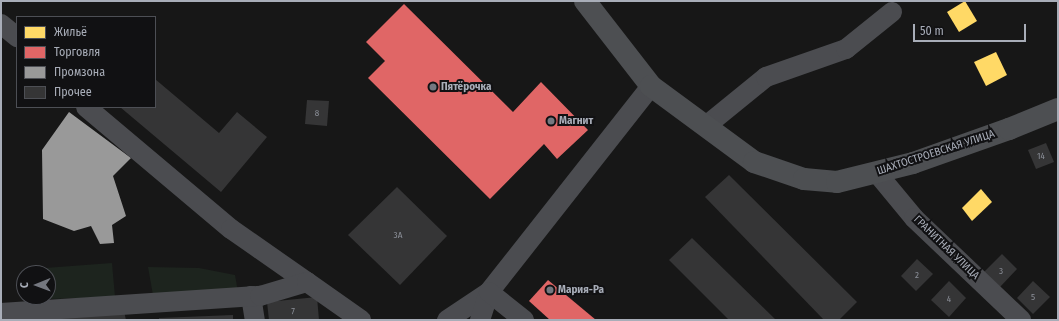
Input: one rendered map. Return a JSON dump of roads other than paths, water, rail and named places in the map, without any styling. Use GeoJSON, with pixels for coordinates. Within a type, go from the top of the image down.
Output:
{"type":"FeatureCollection","features":[{"type":"Feature","properties":{"kind":"main road","name":"ШАХТОСТРОЕВСКАЯ УЛИЦА"},"geometry":{"type":"LineString","coordinates":[[585,1],[652,86],[707,125],[754,162],[804,179],[837,182],[913,163],[1009,130],[1058,109]]}},
{"type":"Feature","properties":{"kind":"street"},"geometry":{"type":"LineString","coordinates":[[707,125],[766,77],[846,49],[892,12]]}},
{"type":"Feature","properties":{"kind":"street"},"geometry":{"type":"LineString","coordinates":[[1,24],[16,36]]}},
{"type":"Feature","properties":{"kind":"street"},"geometry":{"type":"LineString","coordinates":[[447,320],[489,292],[652,86]]}},
{"type":"Feature","properties":{"kind":"street"},"geometry":{"type":"LineString","coordinates":[[87,108],[231,230],[361,320]]}},
{"type":"Feature","properties":{"kind":"street","name":"ГРАНИТНАЯ УЛИЦА"},"geometry":{"type":"LineString","coordinates":[[876,172],[914,218],[1021,320]]}},
{"type":"Feature","properties":{"kind":"street"},"geometry":{"type":"LineString","coordinates":[[1,313],[31,315],[144,311],[251,296],[307,282]]}},
{"type":"Feature","properties":{"kind":"street"},"geometry":{"type":"LineString","coordinates":[[480,320],[489,292]]}},
{"type":"Feature","properties":{"kind":"street"},"geometry":{"type":"LineString","coordinates":[[489,292],[524,320]]}},
{"type":"Feature","properties":{"kind":"street"},"geometry":{"type":"LineString","coordinates":[[251,296],[255,320]]}},
{"type":"Feature","properties":{"kind":"place","name":"Пятёрочка"},"geometry":{"type":"Point","coordinates":[433,87]}},
{"type":"Feature","properties":{"kind":"place","name":"Магнит"},"geometry":{"type":"Point","coordinates":[551,121]}},
{"type":"Feature","properties":{"kind":"place","name":"Мария-Ра"},"geometry":{"type":"Point","coordinates":[550,290]}}]}
